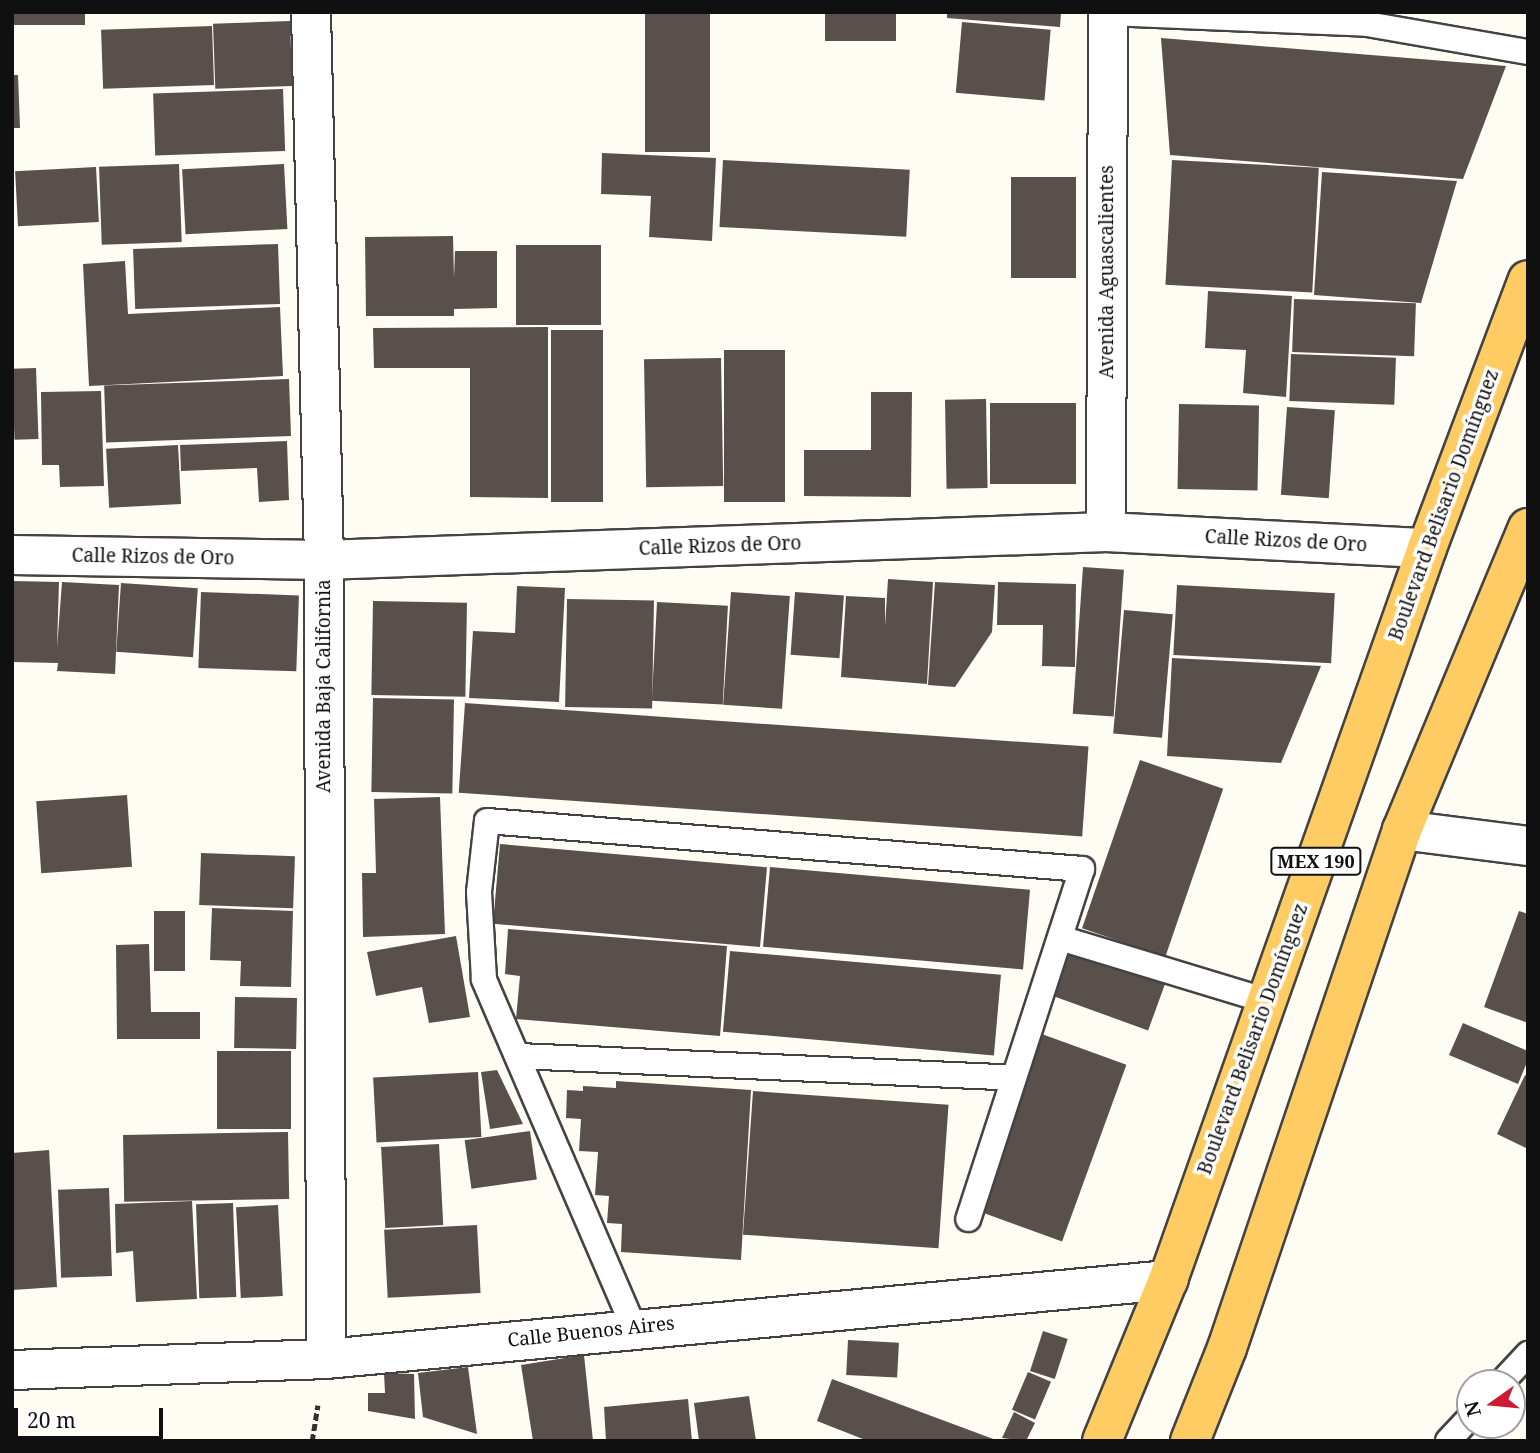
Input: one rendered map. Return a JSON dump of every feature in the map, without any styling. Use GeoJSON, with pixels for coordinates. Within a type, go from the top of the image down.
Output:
{"type":"FeatureCollection","features":[{"type":"Feature","properties":{"kind":"main road","name":"Boulevard Belisario Domínguez"},"geometry":{"type":"LineString","coordinates":[[1102,1441],[1168,1280],[1427,548],[1528,280]]}},
{"type":"Feature","properties":{"kind":"main road","name":"MEX 190"},"geometry":{"type":"LineString","coordinates":[[1190,1441],[1227,1348],[1402,830],[1528,528]]}},
{"type":"Feature","properties":{"kind":"street","name":"Avenida Baja California"},"geometry":{"type":"LineString","coordinates":[[311,12],[324,560],[326,1359]]}},
{"type":"Feature","properties":{"kind":"street","name":"Avenida Aguascalientes"},"geometry":{"type":"LineString","coordinates":[[1106,532],[1108,13]]}},
{"type":"Feature","properties":{"kind":"street","name":"Calle Rizos de Oro"},"geometry":{"type":"LineString","coordinates":[[12,555],[324,560],[1106,532],[1427,548]]}},
{"type":"Feature","properties":{"kind":"street"},"geometry":{"type":"LineString","coordinates":[[1402,830],[1528,846]]}},
{"type":"Feature","properties":{"kind":"street","name":"Calle Buenos Aires"},"geometry":{"type":"LineString","coordinates":[[12,1370],[326,1359],[1168,1280]]}},
{"type":"Feature","properties":{"kind":"lane"},"geometry":{"type":"LineString","coordinates":[[1108,13],[1367,24],[1528,52]]}},
{"type":"Feature","properties":{"kind":"lane"},"geometry":{"type":"LineString","coordinates":[[634,1328],[484,979],[479,892],[486,821],[1082,869],[968,1219]]}},
{"type":"Feature","properties":{"kind":"lane"},"geometry":{"type":"LineString","coordinates":[[1059,938],[1267,1001]]}},
{"type":"Feature","properties":{"kind":"lane"},"geometry":{"type":"LineString","coordinates":[[518,1056],[1014,1078]]}},
{"type":"Feature","properties":{"kind":"lane"},"geometry":{"type":"LineString","coordinates":[[1514,1369],[1528,1354]]}},
{"type":"Feature","properties":{"kind":"building"},"geometry":{"type":"Polygon","coordinates":[[[12,12],[85,12],[85,25],[12,25],[12,12]]]}},
{"type":"Feature","properties":{"kind":"building"},"geometry":{"type":"Polygon","coordinates":[[[645,12],[710,12],[710,152],[645,152],[645,12]]]}},
{"type":"Feature","properties":{"kind":"building"},"geometry":{"type":"Polygon","coordinates":[[[825,12],[896,12],[896,41],[825,41],[825,12]]]}},
{"type":"Feature","properties":{"kind":"building"},"geometry":{"type":"Polygon","coordinates":[[[947,12],[1061,12],[1060,27],[947,18],[947,12]]]}},
{"type":"Feature","properties":{"kind":"building"},"geometry":{"type":"Polygon","coordinates":[[[290,21],[292,86],[215,89],[213,24],[290,21]]]}},
{"type":"Feature","properties":{"kind":"building"},"geometry":{"type":"Polygon","coordinates":[[[962,22],[1051,30],[1044,100],[956,93],[962,22]]]}},
{"type":"Feature","properties":{"kind":"building"},"geometry":{"type":"Polygon","coordinates":[[[212,26],[214,85],[103,89],[101,30],[212,26]]]}},
{"type":"Feature","properties":{"kind":"building"},"geometry":{"type":"Polygon","coordinates":[[[1161,38],[1506,66],[1463,179],[1170,155],[1161,38]]]}},
{"type":"Feature","properties":{"kind":"building"},"geometry":{"type":"Polygon","coordinates":[[[12,75],[18,75],[20,128],[12,128],[12,75]]]}},
{"type":"Feature","properties":{"kind":"building"},"geometry":{"type":"Polygon","coordinates":[[[283,89],[285,151],[155,155],[153,94],[283,89]]]}},
{"type":"Feature","properties":{"kind":"building"},"geometry":{"type":"Polygon","coordinates":[[[602,153],[716,158],[712,241],[649,237],[651,196],[601,194],[602,153]]]}},
{"type":"Feature","properties":{"kind":"building"},"geometry":{"type":"Polygon","coordinates":[[[723,160],[910,170],[906,237],[719,227],[723,160]]]}},
{"type":"Feature","properties":{"kind":"building"},"geometry":{"type":"Polygon","coordinates":[[[1172,160],[1319,168],[1312,293],[1165,285],[1172,160]]]}},
{"type":"Feature","properties":{"kind":"building"},"geometry":{"type":"Polygon","coordinates":[[[179,164],[182,242],[102,245],[99,167],[179,164]]]}},
{"type":"Feature","properties":{"kind":"building"},"geometry":{"type":"Polygon","coordinates":[[[284,164],[287,229],[186,234],[182,169],[284,164]]]}},
{"type":"Feature","properties":{"kind":"building"},"geometry":{"type":"Polygon","coordinates":[[[96,167],[99,222],[18,226],[15,171],[96,167]]]}},
{"type":"Feature","properties":{"kind":"building"},"geometry":{"type":"Polygon","coordinates":[[[1322,172],[1457,181],[1421,303],[1314,295],[1322,172]]]}},
{"type":"Feature","properties":{"kind":"building"},"geometry":{"type":"Polygon","coordinates":[[[1011,177],[1076,177],[1076,278],[1011,278],[1011,177]]]}},
{"type":"Feature","properties":{"kind":"building"},"geometry":{"type":"Polygon","coordinates":[[[453,236],[454,278],[455,251],[497,251],[497,308],[454,309],[454,316],[366,316],[365,237],[453,236]]]}},
{"type":"Feature","properties":{"kind":"building"},"geometry":{"type":"Polygon","coordinates":[[[278,244],[280,304],[135,309],[133,249],[278,244]]]}},
{"type":"Feature","properties":{"kind":"building"},"geometry":{"type":"Polygon","coordinates":[[[516,245],[601,245],[601,325],[516,325],[516,245]]]}},
{"type":"Feature","properties":{"kind":"building"},"geometry":{"type":"Polygon","coordinates":[[[125,261],[128,314],[280,307],[283,376],[89,386],[83,264],[125,261]]]}},
{"type":"Feature","properties":{"kind":"building"},"geometry":{"type":"Polygon","coordinates":[[[1208,291],[1292,296],[1286,397],[1243,393],[1246,350],[1205,348],[1208,291]]]}},
{"type":"Feature","properties":{"kind":"building"},"geometry":{"type":"Polygon","coordinates":[[[1294,299],[1416,303],[1414,356],[1292,352],[1294,299]]]}},
{"type":"Feature","properties":{"kind":"building"},"geometry":{"type":"Polygon","coordinates":[[[548,327],[548,498],[470,497],[470,368],[374,368],[373,328],[548,327]]]}},
{"type":"Feature","properties":{"kind":"building"},"geometry":{"type":"Polygon","coordinates":[[[551,330],[603,330],[603,502],[551,502],[551,330]]]}},
{"type":"Feature","properties":{"kind":"building"},"geometry":{"type":"Polygon","coordinates":[[[724,350],[785,350],[785,502],[724,502],[724,350]]]}},
{"type":"Feature","properties":{"kind":"building"},"geometry":{"type":"Polygon","coordinates":[[[1291,354],[1396,358],[1394,405],[1289,401],[1291,354]]]}},
{"type":"Feature","properties":{"kind":"building"},"geometry":{"type":"Polygon","coordinates":[[[721,358],[723,486],[646,487],[644,359],[721,358]]]}},
{"type":"Feature","properties":{"kind":"building"},"geometry":{"type":"Polygon","coordinates":[[[36,368],[38,439],[14,440],[12,369],[36,368]]]}},
{"type":"Feature","properties":{"kind":"building"},"geometry":{"type":"Polygon","coordinates":[[[289,379],[291,436],[106,442],[104,385],[289,379]]]}},
{"type":"Feature","properties":{"kind":"building"},"geometry":{"type":"Polygon","coordinates":[[[101,391],[104,486],[60,487],[59,465],[42,465],[41,392],[101,391]]]}},
{"type":"Feature","properties":{"kind":"building"},"geometry":{"type":"Polygon","coordinates":[[[871,392],[912,392],[911,497],[804,496],[804,450],[871,450],[871,392]]]}},
{"type":"Feature","properties":{"kind":"building"},"geometry":{"type":"Polygon","coordinates":[[[986,399],[988,488],[947,489],[945,400],[986,399]]]}},
{"type":"Feature","properties":{"kind":"building"},"geometry":{"type":"Polygon","coordinates":[[[990,403],[1076,403],[1076,484],[990,484],[990,403]]]}},
{"type":"Feature","properties":{"kind":"building"},"geometry":{"type":"Polygon","coordinates":[[[1179,404],[1259,405],[1258,490],[1178,489],[1179,404]]]}},
{"type":"Feature","properties":{"kind":"building"},"geometry":{"type":"Polygon","coordinates":[[[1287,407],[1335,410],[1329,498],[1281,495],[1287,407]]]}},
{"type":"Feature","properties":{"kind":"building"},"geometry":{"type":"Polygon","coordinates":[[[287,441],[289,500],[259,502],[257,468],[181,471],[180,445],[287,441]]]}},
{"type":"Feature","properties":{"kind":"building"},"geometry":{"type":"Polygon","coordinates":[[[178,445],[181,504],[109,508],[106,449],[178,445]]]}},
{"type":"Feature","properties":{"kind":"building"},"geometry":{"type":"Polygon","coordinates":[[[1083,567],[1124,570],[1114,717],[1073,714],[1083,567]]]}},
{"type":"Feature","properties":{"kind":"building"},"geometry":{"type":"Polygon","coordinates":[[[888,579],[933,582],[927,684],[841,677],[846,596],[885,598],[885,626],[888,579]]]}},
{"type":"Feature","properties":{"kind":"building"},"geometry":{"type":"Polygon","coordinates":[[[12,581],[59,582],[57,648],[62,582],[119,585],[115,674],[57,671],[58,663],[12,662],[12,581]]]}},
{"type":"Feature","properties":{"kind":"building"},"geometry":{"type":"Polygon","coordinates":[[[935,582],[995,585],[992,632],[955,687],[928,685],[935,582]]]}},
{"type":"Feature","properties":{"kind":"building"},"geometry":{"type":"Polygon","coordinates":[[[998,582],[1076,584],[1075,667],[1042,666],[1043,625],[997,625],[998,582]]]}},
{"type":"Feature","properties":{"kind":"building"},"geometry":{"type":"Polygon","coordinates":[[[121,583],[198,588],[193,657],[116,652],[121,583]]]}},
{"type":"Feature","properties":{"kind":"building"},"geometry":{"type":"Polygon","coordinates":[[[1177,585],[1335,593],[1331,663],[1173,655],[1177,585]]]}},
{"type":"Feature","properties":{"kind":"building"},"geometry":{"type":"Polygon","coordinates":[[[517,586],[565,588],[559,702],[469,698],[473,631],[515,633],[517,586]]]}},
{"type":"Feature","properties":{"kind":"building"},"geometry":{"type":"Polygon","coordinates":[[[201,592],[299,595],[296,671],[198,668],[201,592]]]}},
{"type":"Feature","properties":{"kind":"building"},"geometry":{"type":"Polygon","coordinates":[[[731,592],[790,596],[782,709],[723,705],[731,592]]]}},
{"type":"Feature","properties":{"kind":"building"},"geometry":{"type":"Polygon","coordinates":[[[795,592],[844,595],[839,658],[791,655],[795,592]]]}},
{"type":"Feature","properties":{"kind":"building"},"geometry":{"type":"Polygon","coordinates":[[[567,599],[654,601],[652,709],[565,707],[567,599]]]}},
{"type":"Feature","properties":{"kind":"building"},"geometry":{"type":"Polygon","coordinates":[[[373,601],[467,603],[465,697],[371,695],[373,601]]]}},
{"type":"Feature","properties":{"kind":"building"},"geometry":{"type":"Polygon","coordinates":[[[657,602],[728,606],[723,705],[652,701],[657,602]]]}},
{"type":"Feature","properties":{"kind":"building"},"geometry":{"type":"Polygon","coordinates":[[[1124,610],[1173,614],[1162,738],[1113,734],[1124,610]]]}},
{"type":"Feature","properties":{"kind":"building"},"geometry":{"type":"Polygon","coordinates":[[[1172,658],[1321,666],[1281,763],[1167,756],[1172,658]]]}},
{"type":"Feature","properties":{"kind":"building"},"geometry":{"type":"Polygon","coordinates":[[[373,698],[454,699],[452,793],[371,792],[373,698]]]}},
{"type":"Feature","properties":{"kind":"building"},"geometry":{"type":"Polygon","coordinates":[[[465,703],[1088,747],[1082,836],[459,793],[465,703]]]}},
{"type":"Feature","properties":{"kind":"building"},"geometry":{"type":"Polygon","coordinates":[[[1140,760],[1223,789],[1165,957],[1082,928],[1140,760]]]}},
{"type":"Feature","properties":{"kind":"building"},"geometry":{"type":"Polygon","coordinates":[[[127,795],[132,867],[41,873],[36,801],[127,795]]]}},
{"type":"Feature","properties":{"kind":"building"},"geometry":{"type":"Polygon","coordinates":[[[440,797],[445,934],[363,937],[362,873],[376,873],[374,799],[440,797]]]}},
{"type":"Feature","properties":{"kind":"building"},"geometry":{"type":"Polygon","coordinates":[[[500,844],[767,867],[760,947],[493,924],[500,844]]]}},
{"type":"Feature","properties":{"kind":"building"},"geometry":{"type":"Polygon","coordinates":[[[201,853],[295,856],[293,908],[199,905],[201,853]]]}},
{"type":"Feature","properties":{"kind":"building"},"geometry":{"type":"Polygon","coordinates":[[[770,867],[1030,890],[1023,969],[763,947],[770,867]]]}},
{"type":"Feature","properties":{"kind":"building"},"geometry":{"type":"Polygon","coordinates":[[[212,908],[293,911],[291,987],[240,986],[241,961],[210,960],[212,908]]]}},
{"type":"Feature","properties":{"kind":"building"},"geometry":{"type":"Polygon","coordinates":[[[154,911],[185,911],[185,971],[154,971],[154,911]]]}},
{"type":"Feature","properties":{"kind":"building"},"geometry":{"type":"Polygon","coordinates":[[[1519,911],[1528,914],[1528,1023],[1484,1007],[1519,911]]]}},
{"type":"Feature","properties":{"kind":"building"},"geometry":{"type":"Polygon","coordinates":[[[508,929],[727,946],[720,1036],[516,1019],[520,976],[505,974],[508,929]]]}},
{"type":"Feature","properties":{"kind":"building"},"geometry":{"type":"Polygon","coordinates":[[[456,936],[470,1017],[429,1023],[422,987],[376,996],[367,952],[456,936]]]}},
{"type":"Feature","properties":{"kind":"building"},"geometry":{"type":"Polygon","coordinates":[[[149,944],[151,1012],[200,1012],[200,1039],[117,1039],[116,945],[149,944]]]}},
{"type":"Feature","properties":{"kind":"building"},"geometry":{"type":"Polygon","coordinates":[[[1065,946],[1166,983],[1148,1031],[1048,994],[1065,946]]]}},
{"type":"Feature","properties":{"kind":"building"},"geometry":{"type":"Polygon","coordinates":[[[730,951],[1001,975],[994,1055],[723,1032],[730,951]]]}},
{"type":"Feature","properties":{"kind":"building"},"geometry":{"type":"Polygon","coordinates":[[[235,997],[297,998],[296,1049],[234,1048],[235,997]]]}},
{"type":"Feature","properties":{"kind":"building"},"geometry":{"type":"Polygon","coordinates":[[[1463,1023],[1528,1051],[1528,1060],[1518,1084],[1449,1055],[1463,1023]]]}},
{"type":"Feature","properties":{"kind":"building"},"geometry":{"type":"Polygon","coordinates":[[[1039,1033],[1126,1065],[1062,1241],[975,1210],[1039,1033]]]}},
{"type":"Feature","properties":{"kind":"building"},"geometry":{"type":"Polygon","coordinates":[[[217,1051],[291,1051],[291,1129],[217,1129],[217,1051]]]}},
{"type":"Feature","properties":{"kind":"building"},"geometry":{"type":"Polygon","coordinates":[[[497,1070],[523,1124],[490,1129],[481,1072],[497,1070]]]}},
{"type":"Feature","properties":{"kind":"building"},"geometry":{"type":"Polygon","coordinates":[[[478,1072],[481,1137],[377,1142],[373,1077],[478,1072]]]}},
{"type":"Feature","properties":{"kind":"building"},"geometry":{"type":"Polygon","coordinates":[[[1525,1075],[1528,1076],[1528,1149],[1497,1134],[1525,1075]]]}},
{"type":"Feature","properties":{"kind":"building"},"geometry":{"type":"Polygon","coordinates":[[[616,1081],[751,1090],[741,1260],[621,1252],[622,1224],[607,1223],[609,1196],[595,1195],[598,1152],[579,1151],[581,1119],[566,1118],[567,1090],[583,1091],[583,1086],[616,1088],[616,1081]]]}},
{"type":"Feature","properties":{"kind":"building"},"geometry":{"type":"Polygon","coordinates":[[[753,1091],[949,1105],[938,1248],[743,1235],[753,1091]]]}},
{"type":"Feature","properties":{"kind":"building"},"geometry":{"type":"Polygon","coordinates":[[[530,1131],[537,1180],[471,1189],[465,1140],[530,1131]]]}},
{"type":"Feature","properties":{"kind":"building"},"geometry":{"type":"Polygon","coordinates":[[[288,1132],[289,1199],[124,1202],[123,1135],[288,1132]]]}},
{"type":"Feature","properties":{"kind":"building"},"geometry":{"type":"Polygon","coordinates":[[[439,1144],[443,1225],[385,1228],[381,1147],[439,1144]]]}},
{"type":"Feature","properties":{"kind":"building"},"geometry":{"type":"Polygon","coordinates":[[[49,1150],[57,1287],[12,1290],[12,1153],[49,1150]]]}},
{"type":"Feature","properties":{"kind":"building"},"geometry":{"type":"Polygon","coordinates":[[[109,1188],[112,1276],[61,1278],[58,1190],[109,1188]]]}},
{"type":"Feature","properties":{"kind":"building"},"geometry":{"type":"Polygon","coordinates":[[[192,1201],[197,1299],[136,1302],[133,1251],[116,1253],[115,1204],[192,1201]]]}},
{"type":"Feature","properties":{"kind":"building"},"geometry":{"type":"Polygon","coordinates":[[[233,1203],[236,1297],[199,1298],[196,1204],[233,1203]]]}},
{"type":"Feature","properties":{"kind":"building"},"geometry":{"type":"Polygon","coordinates":[[[278,1205],[283,1296],[241,1298],[236,1207],[278,1205]]]}},
{"type":"Feature","properties":{"kind":"building"},"geometry":{"type":"Polygon","coordinates":[[[477,1225],[481,1293],[388,1298],[384,1230],[477,1225]]]}},
{"type":"Feature","properties":{"kind":"building"},"geometry":{"type":"Polygon","coordinates":[[[1043,1331],[1068,1339],[1055,1379],[1030,1371],[1043,1331]]]}},
{"type":"Feature","properties":{"kind":"building"},"geometry":{"type":"Polygon","coordinates":[[[848,1340],[899,1343],[897,1378],[846,1375],[848,1340]]]}},
{"type":"Feature","properties":{"kind":"building"},"geometry":{"type":"Polygon","coordinates":[[[584,1355],[593,1441],[533,1441],[521,1365],[584,1355]]]}},
{"type":"Feature","properties":{"kind":"building"},"geometry":{"type":"Polygon","coordinates":[[[468,1367],[477,1434],[423,1417],[418,1373],[468,1367]]]}},
{"type":"Feature","properties":{"kind":"building"},"geometry":{"type":"Polygon","coordinates":[[[1028,1372],[1051,1382],[1035,1420],[1012,1410],[1028,1372]]]}},
{"type":"Feature","properties":{"kind":"building"},"geometry":{"type":"Polygon","coordinates":[[[384,1373],[414,1374],[415,1419],[368,1411],[368,1393],[385,1393],[384,1373]]]}},
{"type":"Feature","properties":{"kind":"building"},"geometry":{"type":"Polygon","coordinates":[[[832,1379],[996,1441],[868,1441],[817,1421],[832,1379]]]}},
{"type":"Feature","properties":{"kind":"building"},"geometry":{"type":"Polygon","coordinates":[[[749,1396],[756,1441],[699,1441],[694,1403],[749,1396]]]}},
{"type":"Feature","properties":{"kind":"building"},"geometry":{"type":"Polygon","coordinates":[[[688,1399],[692,1441],[606,1441],[604,1407],[688,1399]]]}},
{"type":"Feature","properties":{"kind":"building"},"geometry":{"type":"Polygon","coordinates":[[[1014,1412],[1035,1423],[1026,1441],[1002,1438],[1014,1412]]]}}]}
